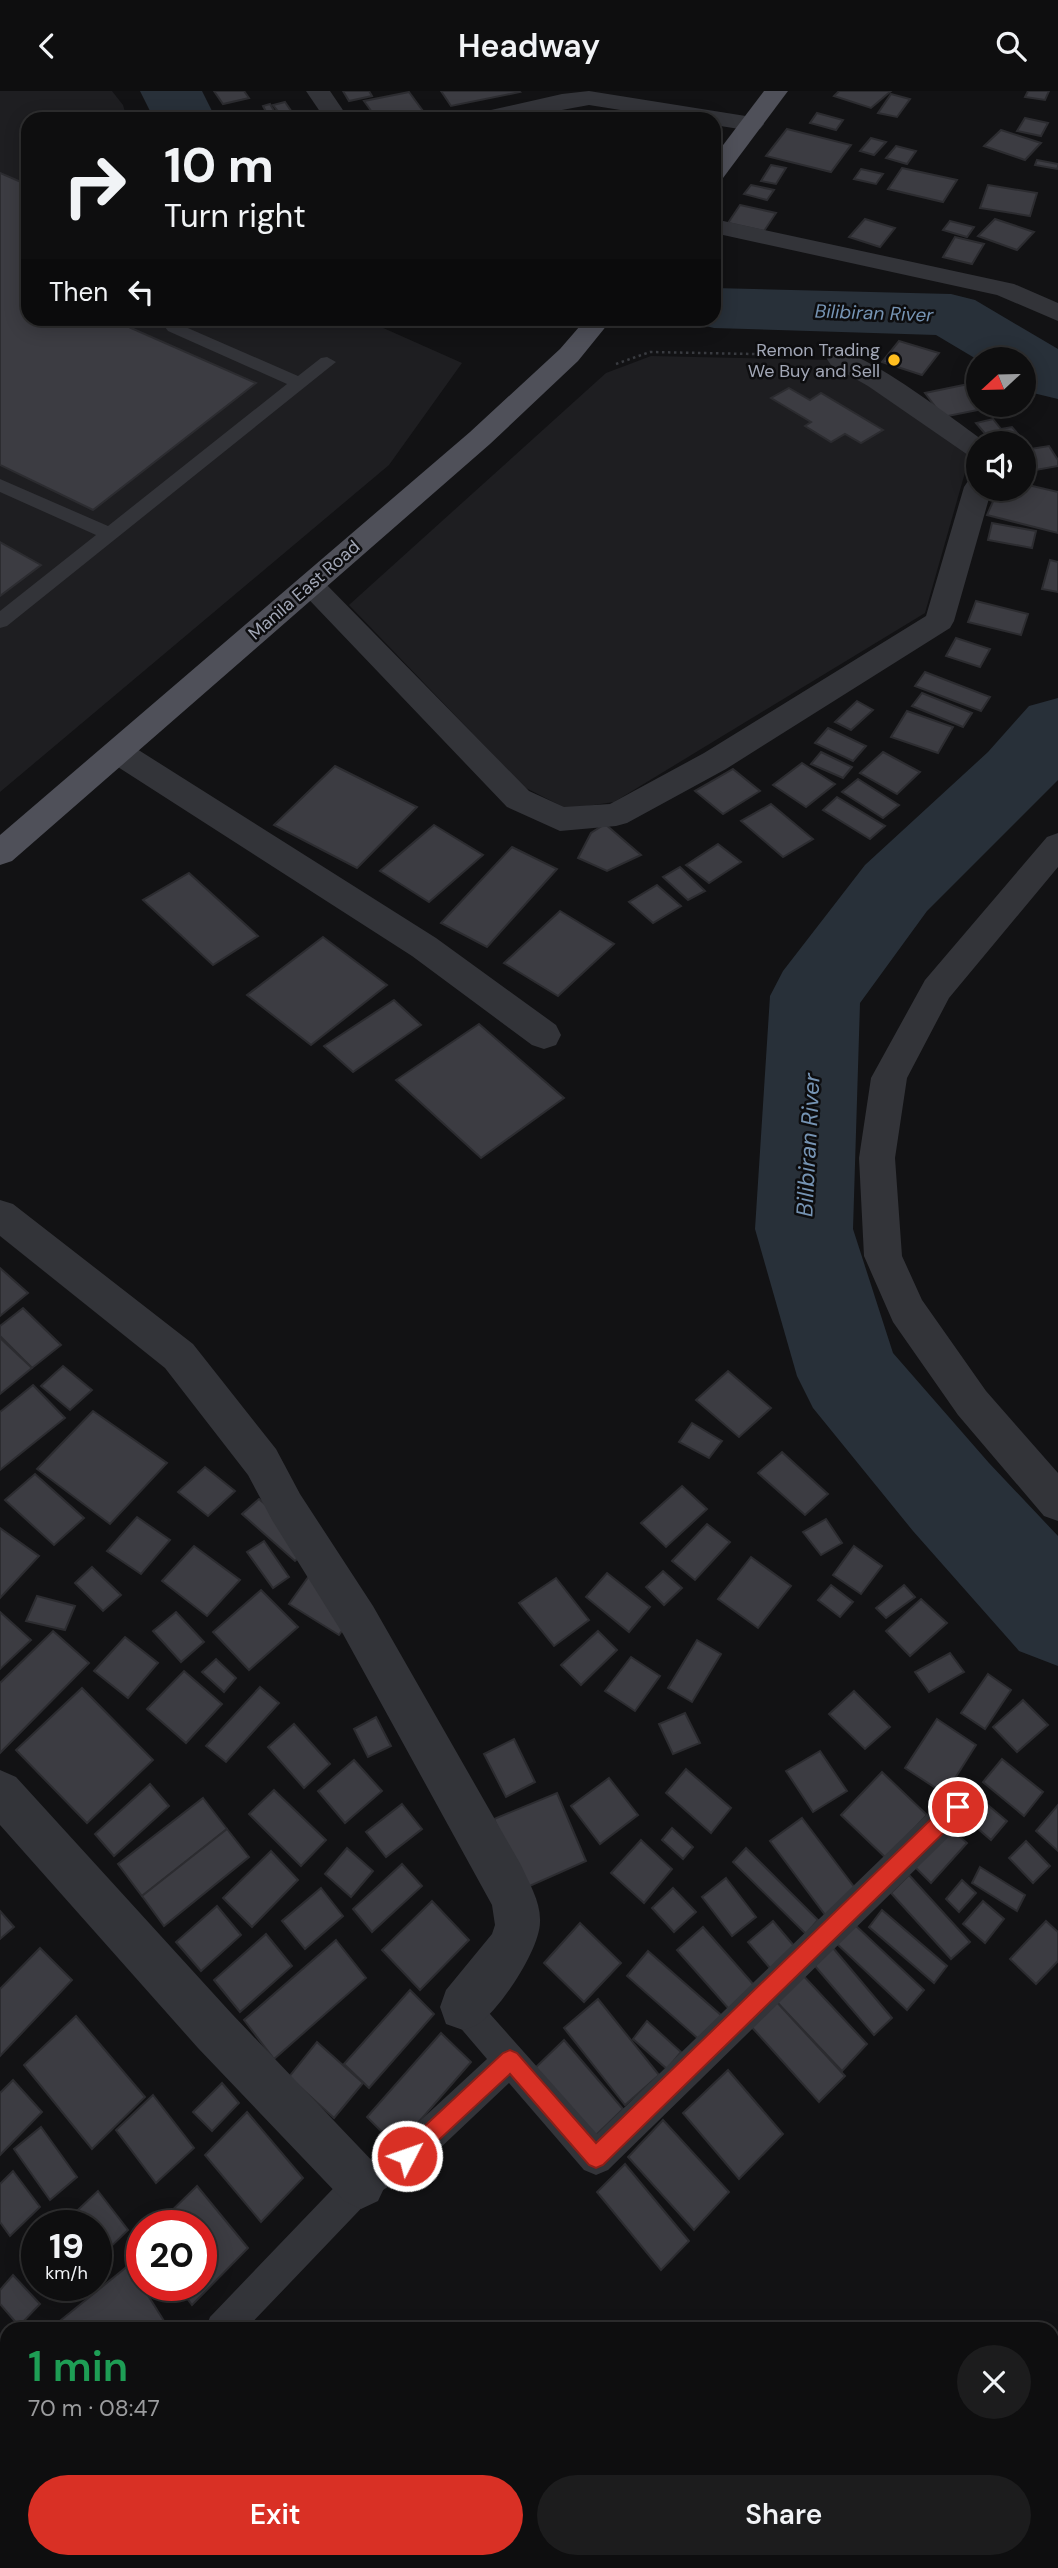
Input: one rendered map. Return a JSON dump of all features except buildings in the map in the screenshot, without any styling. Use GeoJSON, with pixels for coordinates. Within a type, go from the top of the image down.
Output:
{"type":"FeatureCollection","features":[{"type":"Feature","properties":{"kind":"main road"},"geometry":{"type":"LineString","coordinates":[[721,164],[776,91]]}},
{"type":"Feature","properties":{"kind":"main road","name":"Manila East Road"},"geometry":{"type":"LineString","coordinates":[[0,853],[480,438],[566,357],[593,326]]}},
{"type":"Feature","properties":{"kind":"street"},"geometry":{"type":"LineString","coordinates":[[318,91],[332,112]]}},
{"type":"Feature","properties":{"kind":"street"},"geometry":{"type":"LineString","coordinates":[[513,112],[589,97],[680,112]]}},
{"type":"Feature","properties":{"kind":"street"},"geometry":{"type":"LineString","coordinates":[[721,119],[752,124]]}},
{"type":"Feature","properties":{"kind":"street"},"geometry":{"type":"LineString","coordinates":[[721,228],[1004,289],[1058,313]]}},
{"type":"Feature","properties":{"kind":"street"},"geometry":{"type":"LineString","coordinates":[[840,359],[877,380],[966,441]]}},
{"type":"Feature","properties":{"kind":"street"},"geometry":{"type":"LineString","coordinates":[[310,585],[518,799],[560,819],[616,815],[744,743],[939,621],[974,501]]}},
{"type":"Feature","properties":{"kind":"street"},"geometry":{"type":"LineString","coordinates":[[118,752],[424,947],[544,1035]]}},
{"type":"Feature","properties":{"kind":"street"},"geometry":{"type":"LineString","coordinates":[[1058,845],[937,989],[890,1078],[877,1158],[883,1256],[907,1310],[972,1403],[1058,1503]]}},
{"type":"Feature","properties":{"kind":"street"},"geometry":{"type":"LineString","coordinates":[[0,1215],[179,1356],[262,1462],[286,1507],[358,1620],[505,1881],[518,1915],[514,1941],[496,1968],[463,2007]]}},
{"type":"Feature","properties":{"kind":"street"},"geometry":{"type":"LineString","coordinates":[[0,1792],[215,2031],[361,2184]]}},
{"type":"Feature","properties":{"kind":"lane"},"geometry":{"type":"LineString","coordinates":[[174,327],[299,383]]}},
{"type":"Feature","properties":{"kind":"lane"},"geometry":{"type":"LineString","coordinates":[[0,621],[327,362]]}},
{"type":"Feature","properties":{"kind":"lane"},"geometry":{"type":"LineString","coordinates":[[0,485],[110,534]]}},
{"type":"Feature","properties":{"kind":"lane"},"geometry":{"type":"LineString","coordinates":[[463,2007],[596,2158],[958,1807]]}},
{"type":"Feature","properties":{"kind":"lane"},"geometry":{"type":"LineString","coordinates":[[229,2322],[361,2184],[407,2156],[510,2060]]}},
{"type":"Feature","properties":{"kind":"path"},"geometry":{"type":"LineString","coordinates":[[566,357],[606,368],[650,352],[840,359]]}},
{"type":"Feature","properties":{"kind":"shaded area"},"geometry":{"type":"Polygon","coordinates":[[[0,91],[112,91],[125,112],[21,112],[21,326],[379,326],[462,363],[389,465],[0,792],[0,91]]]}},
{"type":"Feature","properties":{"kind":"shaded area"},"geometry":{"type":"Polygon","coordinates":[[[651,356],[831,360],[966,452],[966,469],[925,613],[614,802],[567,809],[524,787],[349,605],[606,373],[651,356]]]}},
{"type":"Feature","properties":{"kind":"waterway","name":"Bilibiran River"},"geometry":{"type":"LineString","coordinates":[[171,91],[182,112]]}},
{"type":"Feature","properties":{"kind":"waterway","name":"Bilibiran River"},"geometry":{"type":"LineString","coordinates":[[721,308],[951,315],[1058,378]]}},
{"type":"Feature","properties":{"kind":"waterway","name":"Bilibiran River"},"geometry":{"type":"LineString","coordinates":[[1058,726],[1017,773],[896,888],[815,996],[804,1229],[849,1376],[951,1497],[1058,1614]]}},
{"type":"Feature","properties":{"kind":"place","name":"Remon Trading We Buy and Sell"},"geometry":{"type":"Point","coordinates":[894,360]}},
{"type":"Feature","properties":{"kind":"route"},"geometry":{"type":"LineString","coordinates":[[407,2156],[510,2060],[596,2158],[958,1807]]}}]}
